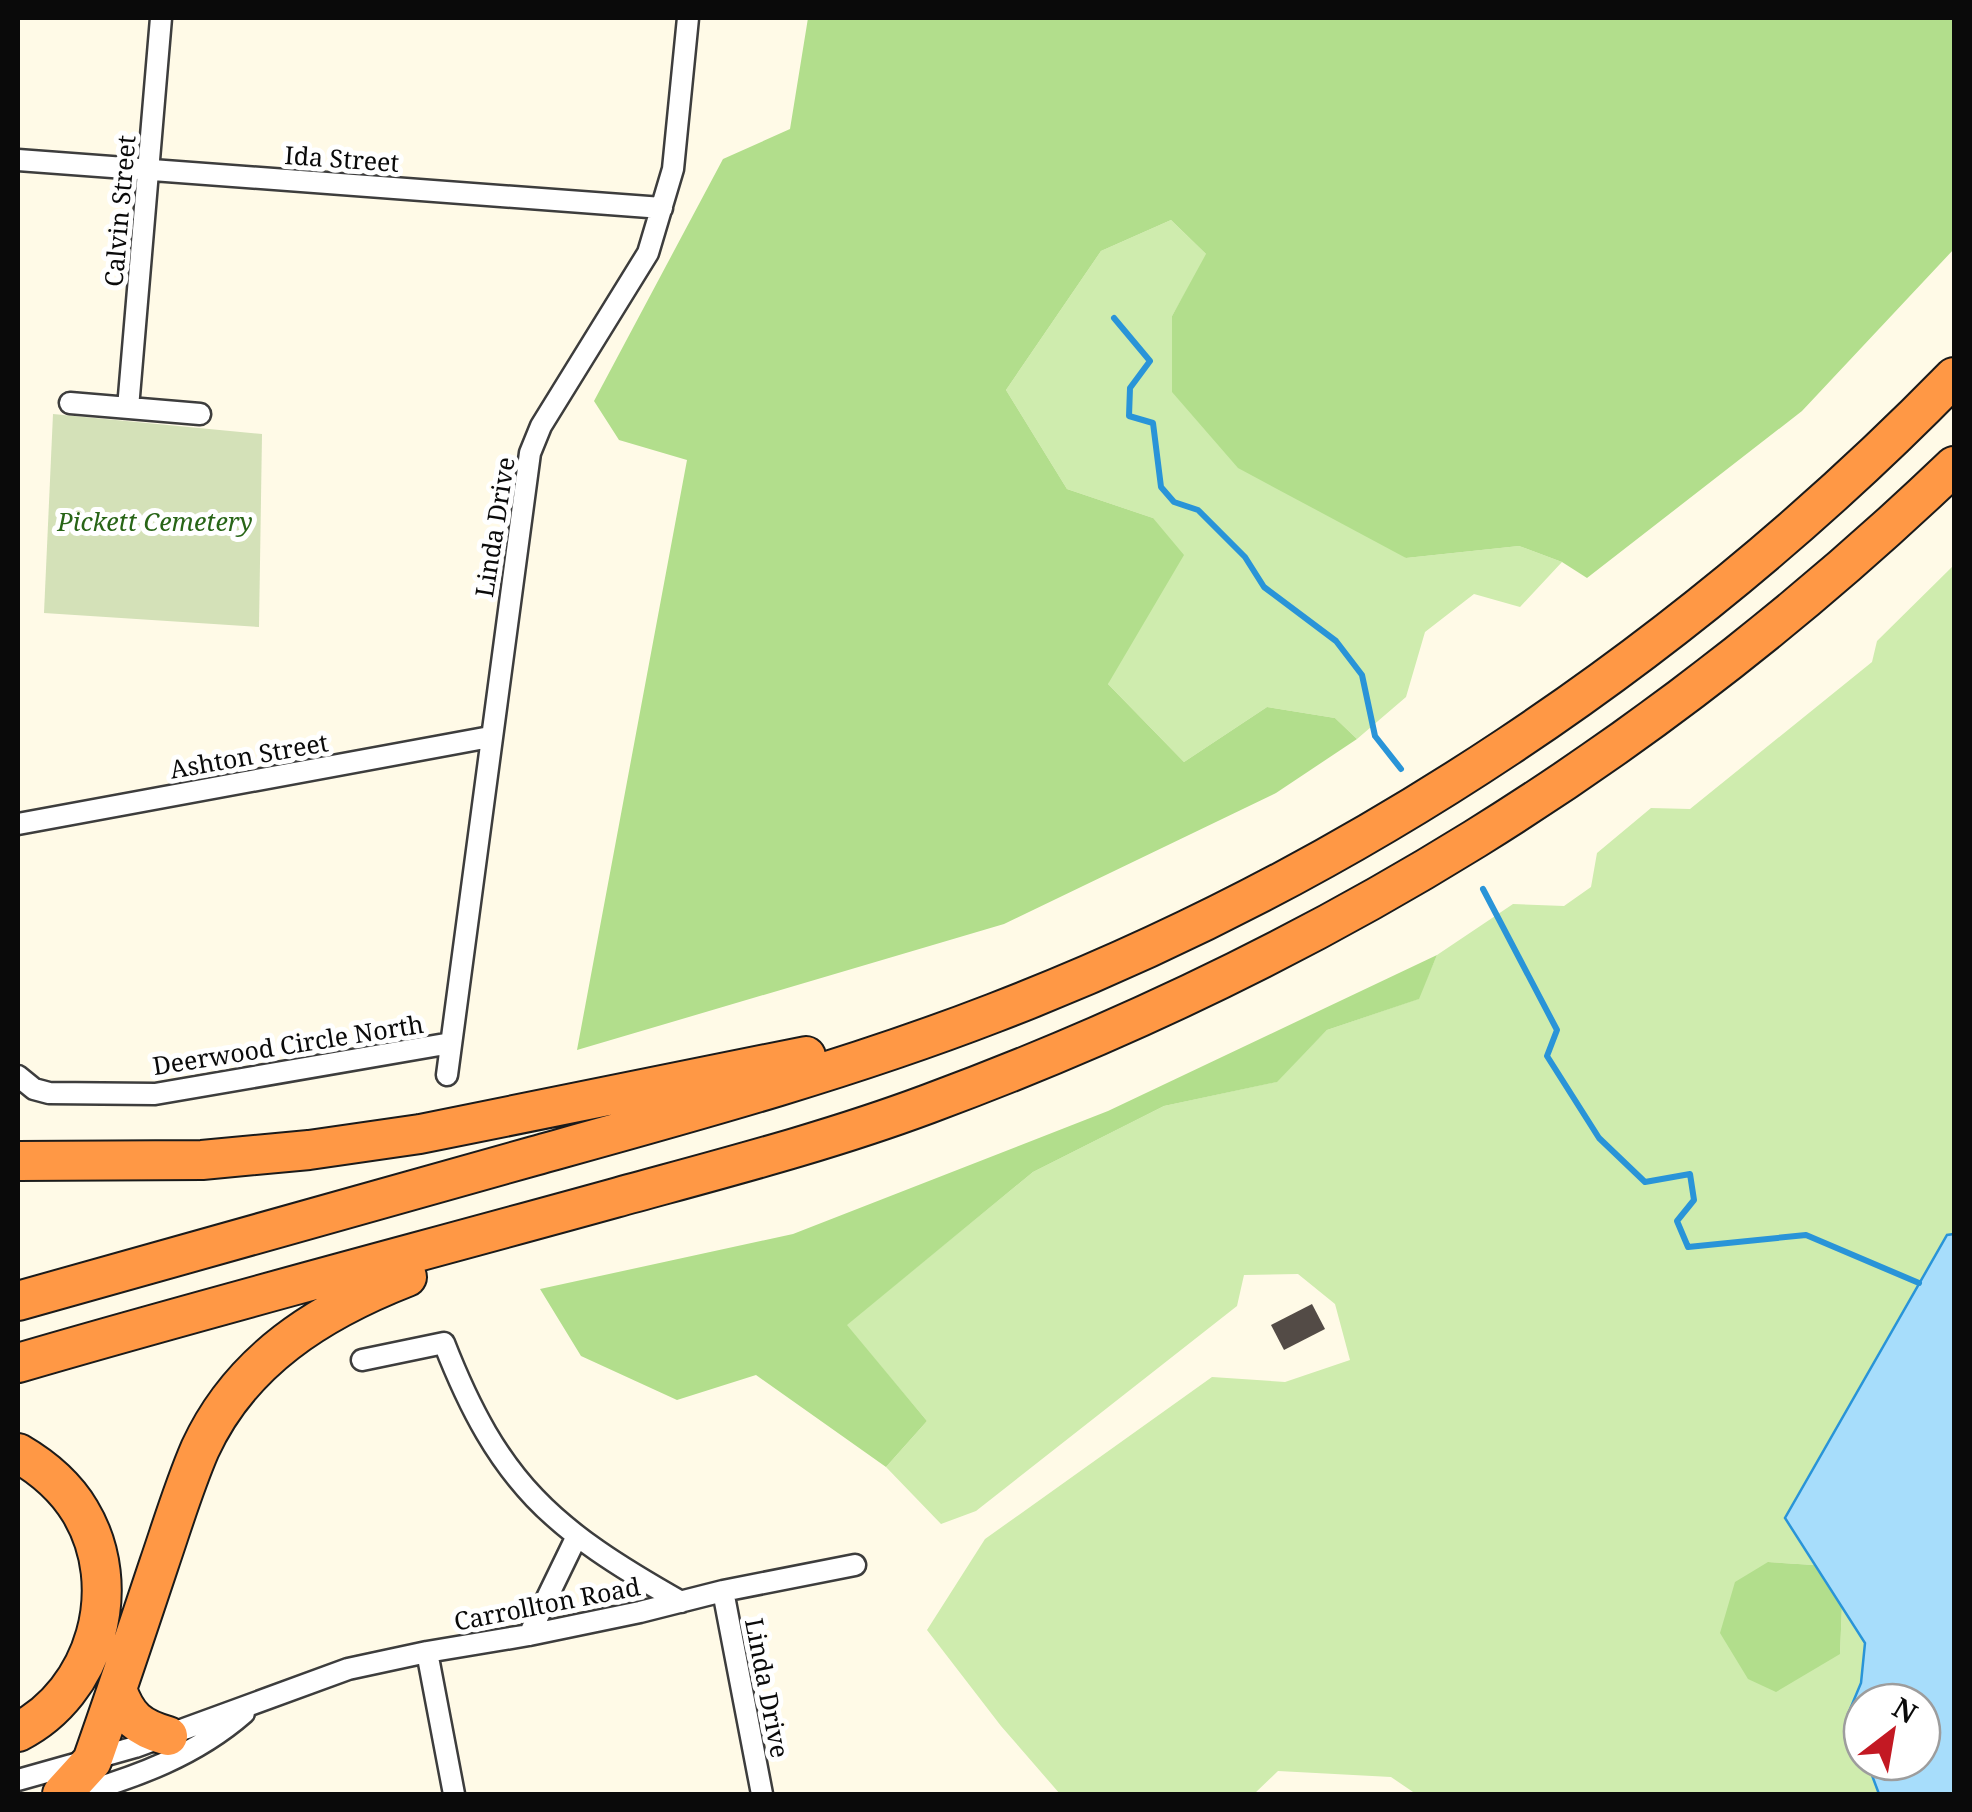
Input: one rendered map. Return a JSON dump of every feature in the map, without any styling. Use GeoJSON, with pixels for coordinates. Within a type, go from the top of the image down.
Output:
{"type":"FeatureCollection","features":[{"type":"Feature","properties":{"kind":"highway"},"geometry":{"type":"LineString","coordinates":[[18,1301],[770,1090],[999,1012],[1142,950],[1279,882],[1480,764],[1608,676],[1735,578],[1854,475],[1954,377]]}},
{"type":"Feature","properties":{"kind":"highway"},"geometry":{"type":"LineString","coordinates":[[18,1363],[850,1130],[942,1099],[1122,1026],[1349,916],[1483,836],[1614,750],[1799,607],[1954,466]]}},
{"type":"Feature","properties":{"kind":"highway"},"geometry":{"type":"LineString","coordinates":[[18,1162],[220,1159],[420,1134],[794,1059],[999,1012]]}},
{"type":"Feature","properties":{"kind":"highway"},"geometry":{"type":"LineString","coordinates":[[62,1794],[85,1778],[201,1447],[238,1388],[308,1324],[364,1294],[597,1203]]}},
{"type":"Feature","properties":{"kind":"highway"},"geometry":{"type":"LineString","coordinates":[[18,1453],[39,1465],[80,1511],[100,1568],[102,1601],[96,1638],[69,1691],[49,1713],[18,1732]]}},
{"type":"Feature","properties":{"kind":"highway"},"geometry":{"type":"LineString","coordinates":[[117,1690],[125,1712],[136,1723],[168,1736]]}},
{"type":"Feature","properties":{"kind":"street","name":"Calvin Street"},"geometry":{"type":"LineString","coordinates":[[128,408],[161,18]]}},
{"type":"Feature","properties":{"kind":"street","name":"Linda Drive"},"geometry":{"type":"LineString","coordinates":[[447,1076],[530,453],[541,426],[648,253],[676,150],[688,18]]}},
{"type":"Feature","properties":{"kind":"street","name":"Ida Street"},"geometry":{"type":"LineString","coordinates":[[18,160],[662,208]]}},
{"type":"Feature","properties":{"kind":"street"},"geometry":{"type":"LineString","coordinates":[[70,403],[200,414]]}},
{"type":"Feature","properties":{"kind":"street","name":"Ashton Street"},"geometry":{"type":"LineString","coordinates":[[18,824],[490,738]]}},
{"type":"Feature","properties":{"kind":"street","name":"Deerwood Circle North"},"geometry":{"type":"LineString","coordinates":[[18,1076],[34,1089],[50,1093],[155,1094],[451,1043]]}},
{"type":"Feature","properties":{"kind":"street"},"geometry":{"type":"LineString","coordinates":[[362,1360],[444,1343],[494,1450],[545,1510],[610,1562],[681,1602]]}},
{"type":"Feature","properties":{"kind":"street"},"geometry":{"type":"LineString","coordinates":[[529,1635],[576,1538]]}},
{"type":"Feature","properties":{"kind":"street","name":"Carrollton Road"},"geometry":{"type":"LineString","coordinates":[[85,1778],[168,1736],[348,1669],[855,1566]]}},
{"type":"Feature","properties":{"kind":"street","name":"Linda Drive"},"geometry":{"type":"LineString","coordinates":[[723,1590],[762,1794]]}},
{"type":"Feature","properties":{"kind":"street"},"geometry":{"type":"LineString","coordinates":[[427,1652],[454,1794]]}},
{"type":"Feature","properties":{"kind":"street","name":"Carrollton Road"},"geometry":{"type":"LineString","coordinates":[[18,1780],[85,1778],[184,1754],[220,1734],[253,1706]]}},
{"type":"Feature","properties":{"kind":"green space"},"geometry":{"type":"Polygon","coordinates":[[[808,18],[1954,18],[1954,249],[1802,411],[1587,578],[1562,562],[1519,546],[1406,558],[1238,468],[1172,392],[1172,316],[1206,254],[1171,220],[1101,251],[1006,390],[1067,489],[1153,518],[1184,555],[1108,684],[1184,762],[1267,707],[1335,718],[1357,739],[1276,793],[1004,924],[577,1050],[687,460],[619,440],[594,401],[723,159],[790,129],[808,18]]]}},
{"type":"Feature","properties":{"kind":"green space"},"geometry":{"type":"Polygon","coordinates":[[[1171,220],[1207,255],[1172,316],[1406,558],[1519,546],[1562,562],[1520,607],[1474,594],[1425,632],[1406,697],[1357,739],[1335,718],[1267,707],[1184,762],[1108,684],[1153,518],[1067,489],[1006,390],[1101,251],[1171,220]]]}},
{"type":"Feature","properties":{"kind":"green space","name":"Pickett Cemetery"},"geometry":{"type":"Polygon","coordinates":[[[53,414],[262,434],[259,627],[44,613],[53,414]]]}},
{"type":"Feature","properties":{"kind":"green space"},"geometry":{"type":"Polygon","coordinates":[[[1954,565],[1954,1234],[1946,1236],[1785,1518],[1814,1565],[1768,1562],[1840,1654],[1842,1605],[1865,1644],[1861,1682],[1842,1682],[1842,1782],[1874,1782],[1879,1794],[1416,1794],[1391,1777],[1278,1771],[1254,1794],[1060,1794],[927,1630],[985,1539],[1212,1377],[1285,1382],[1350,1360],[1335,1304],[1298,1274],[1244,1275],[1237,1306],[976,1511],[941,1524],[886,1467],[927,1421],[846,1325],[1033,1172],[1164,1106],[1276,1082],[1327,1030],[1418,999],[1437,955],[1513,904],[1564,906],[1591,887],[1597,853],[1651,808],[1690,809],[1872,662],[1877,641],[1954,565]]]}},
{"type":"Feature","properties":{"kind":"green space"},"geometry":{"type":"Polygon","coordinates":[[[1437,955],[1419,999],[1327,1030],[1277,1082],[1164,1106],[1033,1172],[847,1325],[927,1421],[886,1467],[756,1375],[677,1400],[581,1356],[540,1289],[793,1234],[1108,1111],[1437,955]]]}},
{"type":"Feature","properties":{"kind":"green space"},"geometry":{"type":"Polygon","coordinates":[[[1768,1562],[1814,1565],[1842,1605],[1840,1654],[1776,1692],[1748,1679],[1720,1633],[1735,1582],[1768,1562]]]}},
{"type":"Feature","properties":{"kind":"water"},"geometry":{"type":"Polygon","coordinates":[[[1954,1234],[1954,1794],[1879,1794],[1874,1782],[1942,1782],[1942,1682],[1861,1682],[1865,1643],[1785,1518],[1947,1235],[1954,1234]]]}},
{"type":"Feature","properties":{"kind":"building"},"geometry":{"type":"Polygon","coordinates":[[[1312,1304],[1325,1329],[1284,1350],[1271,1325],[1312,1304]]]}},
{"type":"Feature","properties":{"kind":"waterway"},"geometry":{"type":"LineString","coordinates":[[1114,318],[1150,361],[1130,388],[1129,416],[1153,423],[1161,487],[1174,502],[1198,510],[1245,557],[1264,587],[1336,641],[1362,675],[1375,736],[1401,769]]}},
{"type":"Feature","properties":{"kind":"waterway"},"geometry":{"type":"LineString","coordinates":[[1483,889],[1557,1030],[1547,1056],[1599,1138],[1645,1182],[1690,1174],[1694,1200],[1677,1221],[1688,1247],[1806,1235],[1919,1283]]}}]}
